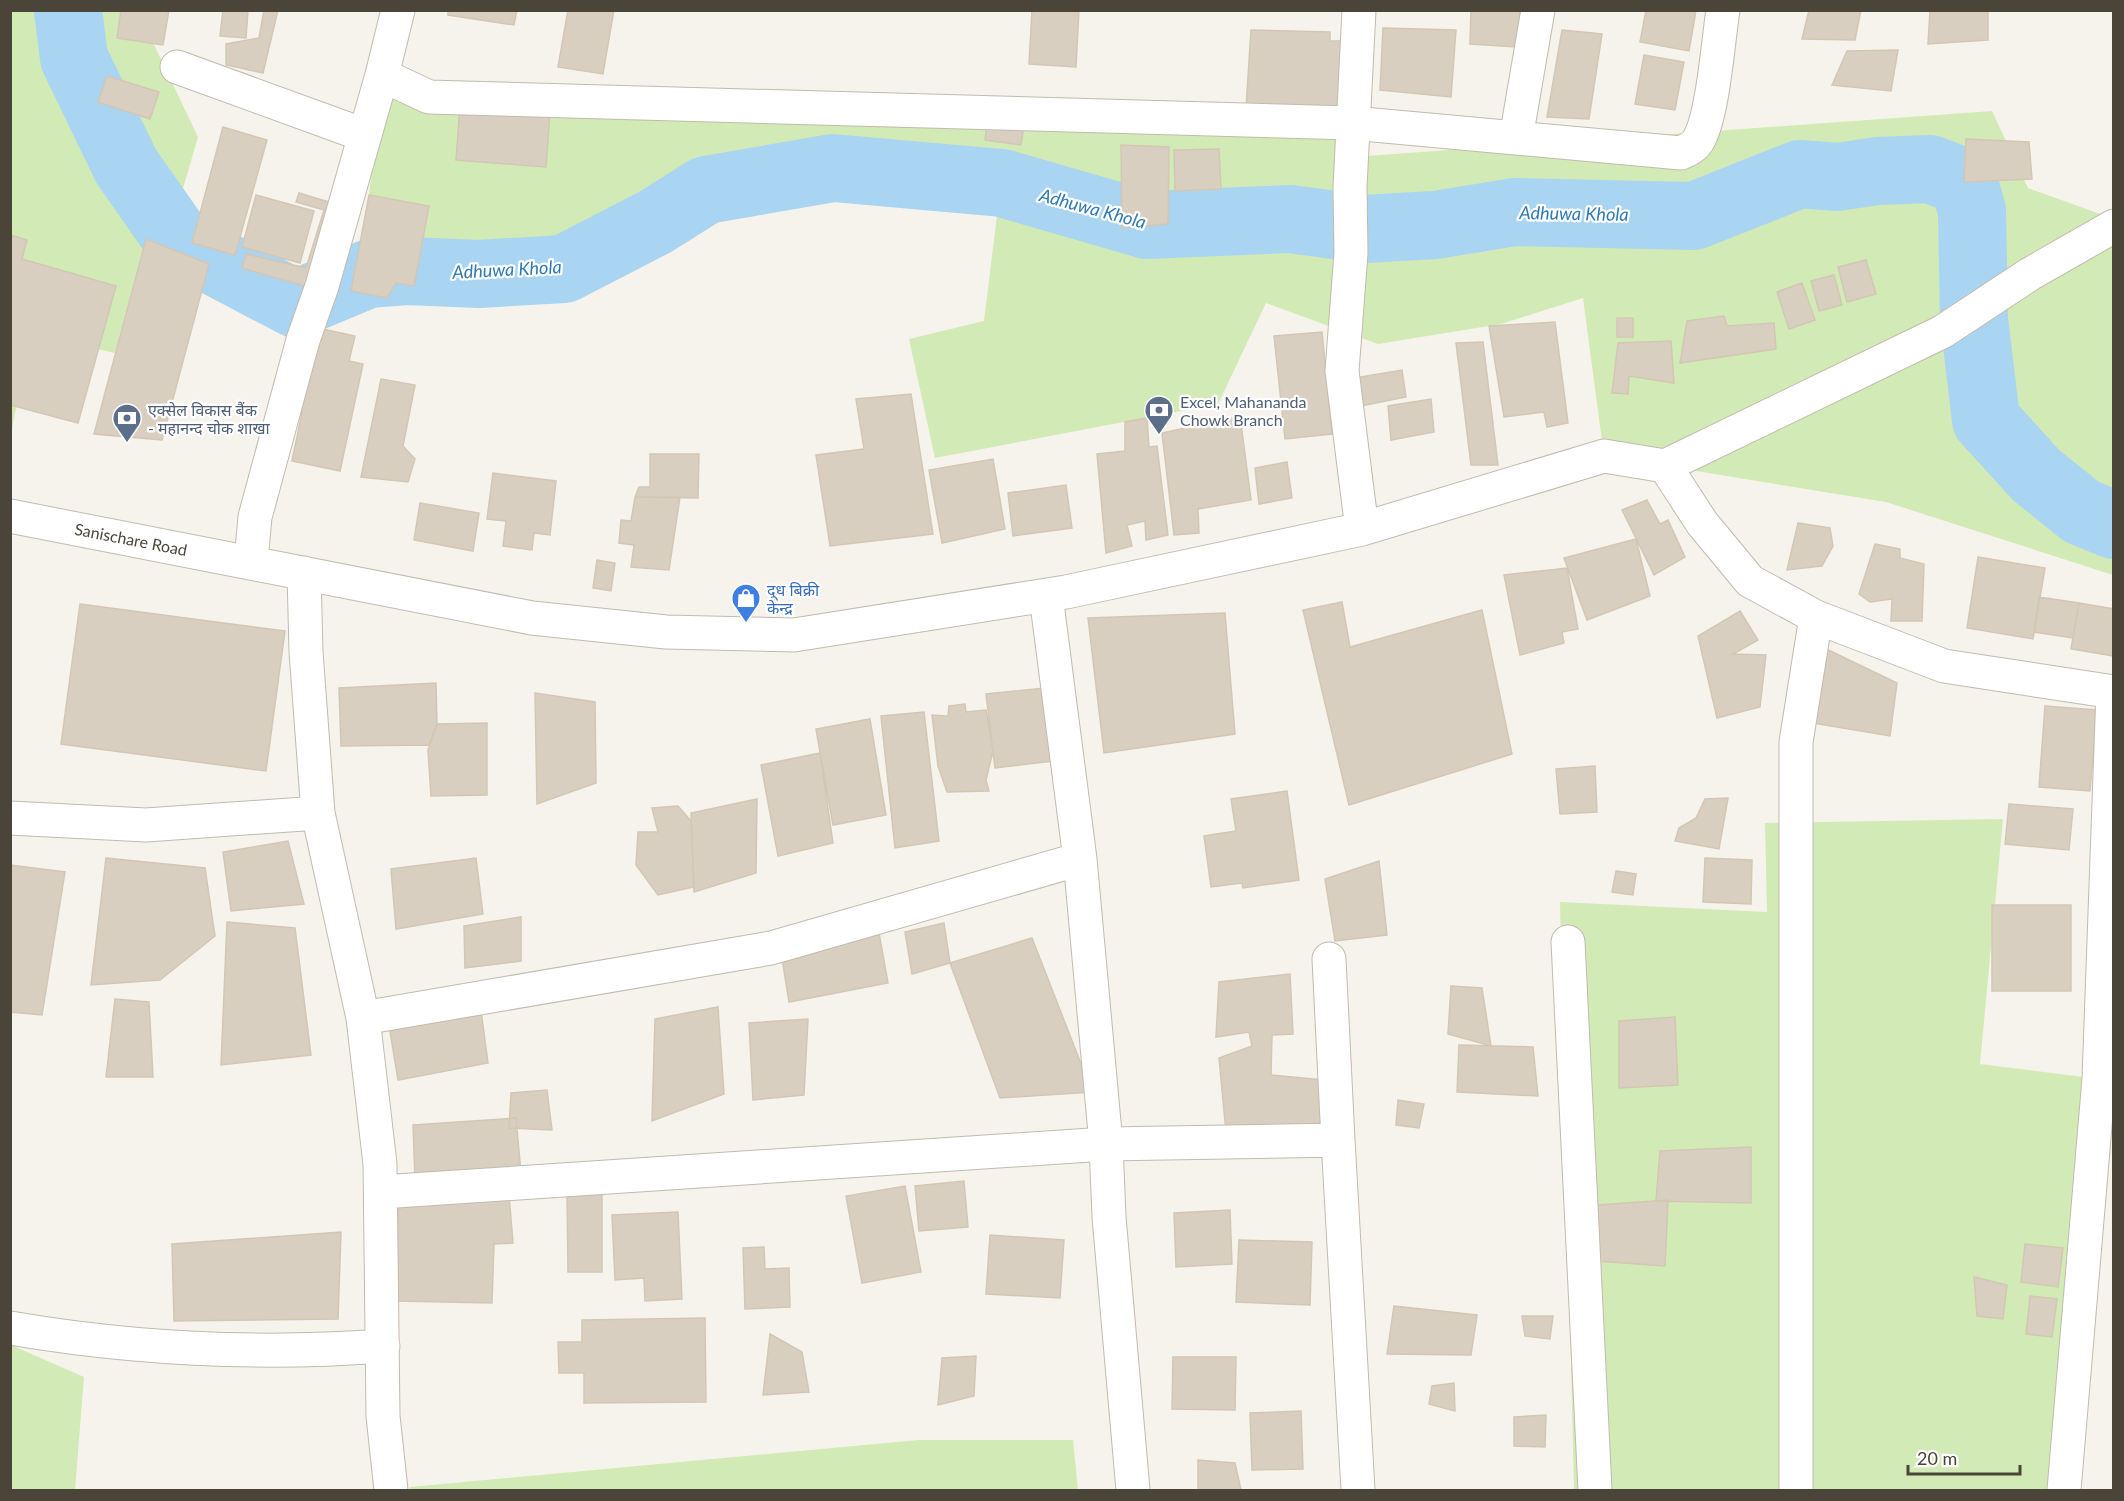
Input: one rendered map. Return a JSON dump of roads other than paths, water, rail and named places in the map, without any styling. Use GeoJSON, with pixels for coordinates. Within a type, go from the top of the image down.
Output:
{"type":"FeatureCollection","features":[{"type":"Feature","properties":{"kind":"street"},"geometry":{"type":"LineString","coordinates":[[251,561],[255,517],[303,340],[322,286],[382,75],[398,10]]}},
{"type":"Feature","properties":{"kind":"street"},"geometry":{"type":"LineString","coordinates":[[1359,10],[1352,123],[1351,253],[1342,371],[1362,529]]}},
{"type":"Feature","properties":{"kind":"street"},"geometry":{"type":"LineString","coordinates":[[1516,138],[1538,10]]}},
{"type":"Feature","properties":{"kind":"street"},"geometry":{"type":"LineString","coordinates":[[382,75],[429,97],[1352,123],[1681,153],[1692,148],[1699,139],[1708,108],[1723,10]]}},
{"type":"Feature","properties":{"kind":"street"},"geometry":{"type":"LineString","coordinates":[[177,67],[364,135]]}},
{"type":"Feature","properties":{"kind":"street"},"geometry":{"type":"LineString","coordinates":[[2064,1491],[2099,1079],[2113,692],[1944,666],[1816,617],[1750,581],[1702,524],[1665,466],[1942,332],[2030,274],[2114,226]]}},
{"type":"Feature","properties":{"kind":"street","name":"Sanischare Road"},"geometry":{"type":"LineString","coordinates":[[10,516],[251,561],[532,618],[666,632],[794,634],[1046,596],[1362,529],[1604,456],[1665,466]]}},
{"type":"Feature","properties":{"kind":"street"},"geometry":{"type":"LineString","coordinates":[[304,573],[306,652],[318,813],[363,1017],[381,1192],[383,1416],[391,1491]]}},
{"type":"Feature","properties":{"kind":"street"},"geometry":{"type":"LineString","coordinates":[[1046,596],[1080,859],[1106,1144],[1109,1217],[1132,1491]]}},
{"type":"Feature","properties":{"kind":"street"},"geometry":{"type":"LineString","coordinates":[[1796,1491],[1796,742],[1816,617]]}},
{"type":"Feature","properties":{"kind":"street"},"geometry":{"type":"LineString","coordinates":[[10,818],[146,825],[318,813]]}},
{"type":"Feature","properties":{"kind":"street"},"geometry":{"type":"LineString","coordinates":[[363,1017],[771,948],[1080,859]]}},
{"type":"Feature","properties":{"kind":"street"},"geometry":{"type":"LineString","coordinates":[[1568,942],[1595,1491]]}},
{"type":"Feature","properties":{"kind":"street"},"geometry":{"type":"LineString","coordinates":[[1329,959],[1358,1491]]}},
{"type":"Feature","properties":{"kind":"street"},"geometry":{"type":"LineString","coordinates":[[381,1192],[1106,1144],[1338,1140]]}},
{"type":"Feature","properties":{"kind":"street"},"geometry":{"type":"LineString","coordinates":[[10,1328],[72,1339],[194,1348],[334,1350],[383,1346]]}},
{"type":"Feature","properties":{"kind":"waterway","name":"Adhuwa Khola"},"geometry":{"type":"LineString","coordinates":[[68,10],[74,58],[126,166],[180,243],[296,304],[368,274],[407,271],[479,274],[564,269],[655,222],[706,190],[833,168],[1002,183],[1147,225],[1290,219],[1364,229],[1435,225],[1515,212],[1694,216],[1800,174],[1838,177],[1877,171],[1930,169],[1964,182],[1972,211],[1974,319],[1986,420],[2036,475],[2082,512],[2114,525]]}},
{"type":"Feature","properties":{"kind":"place","name":"Excel, Mahananda Chowk Branch"},"geometry":{"type":"Point","coordinates":[1159,436]}},
{"type":"Feature","properties":{"kind":"place","name":"एक्सेल विकास बैंक - महानन्द चोक शाखा"},"geometry":{"type":"Point","coordinates":[127,444]}},
{"type":"Feature","properties":{"kind":"place","name":"दूध बिक्री केन्द्र"},"geometry":{"type":"Point","coordinates":[746,624]}}]}
